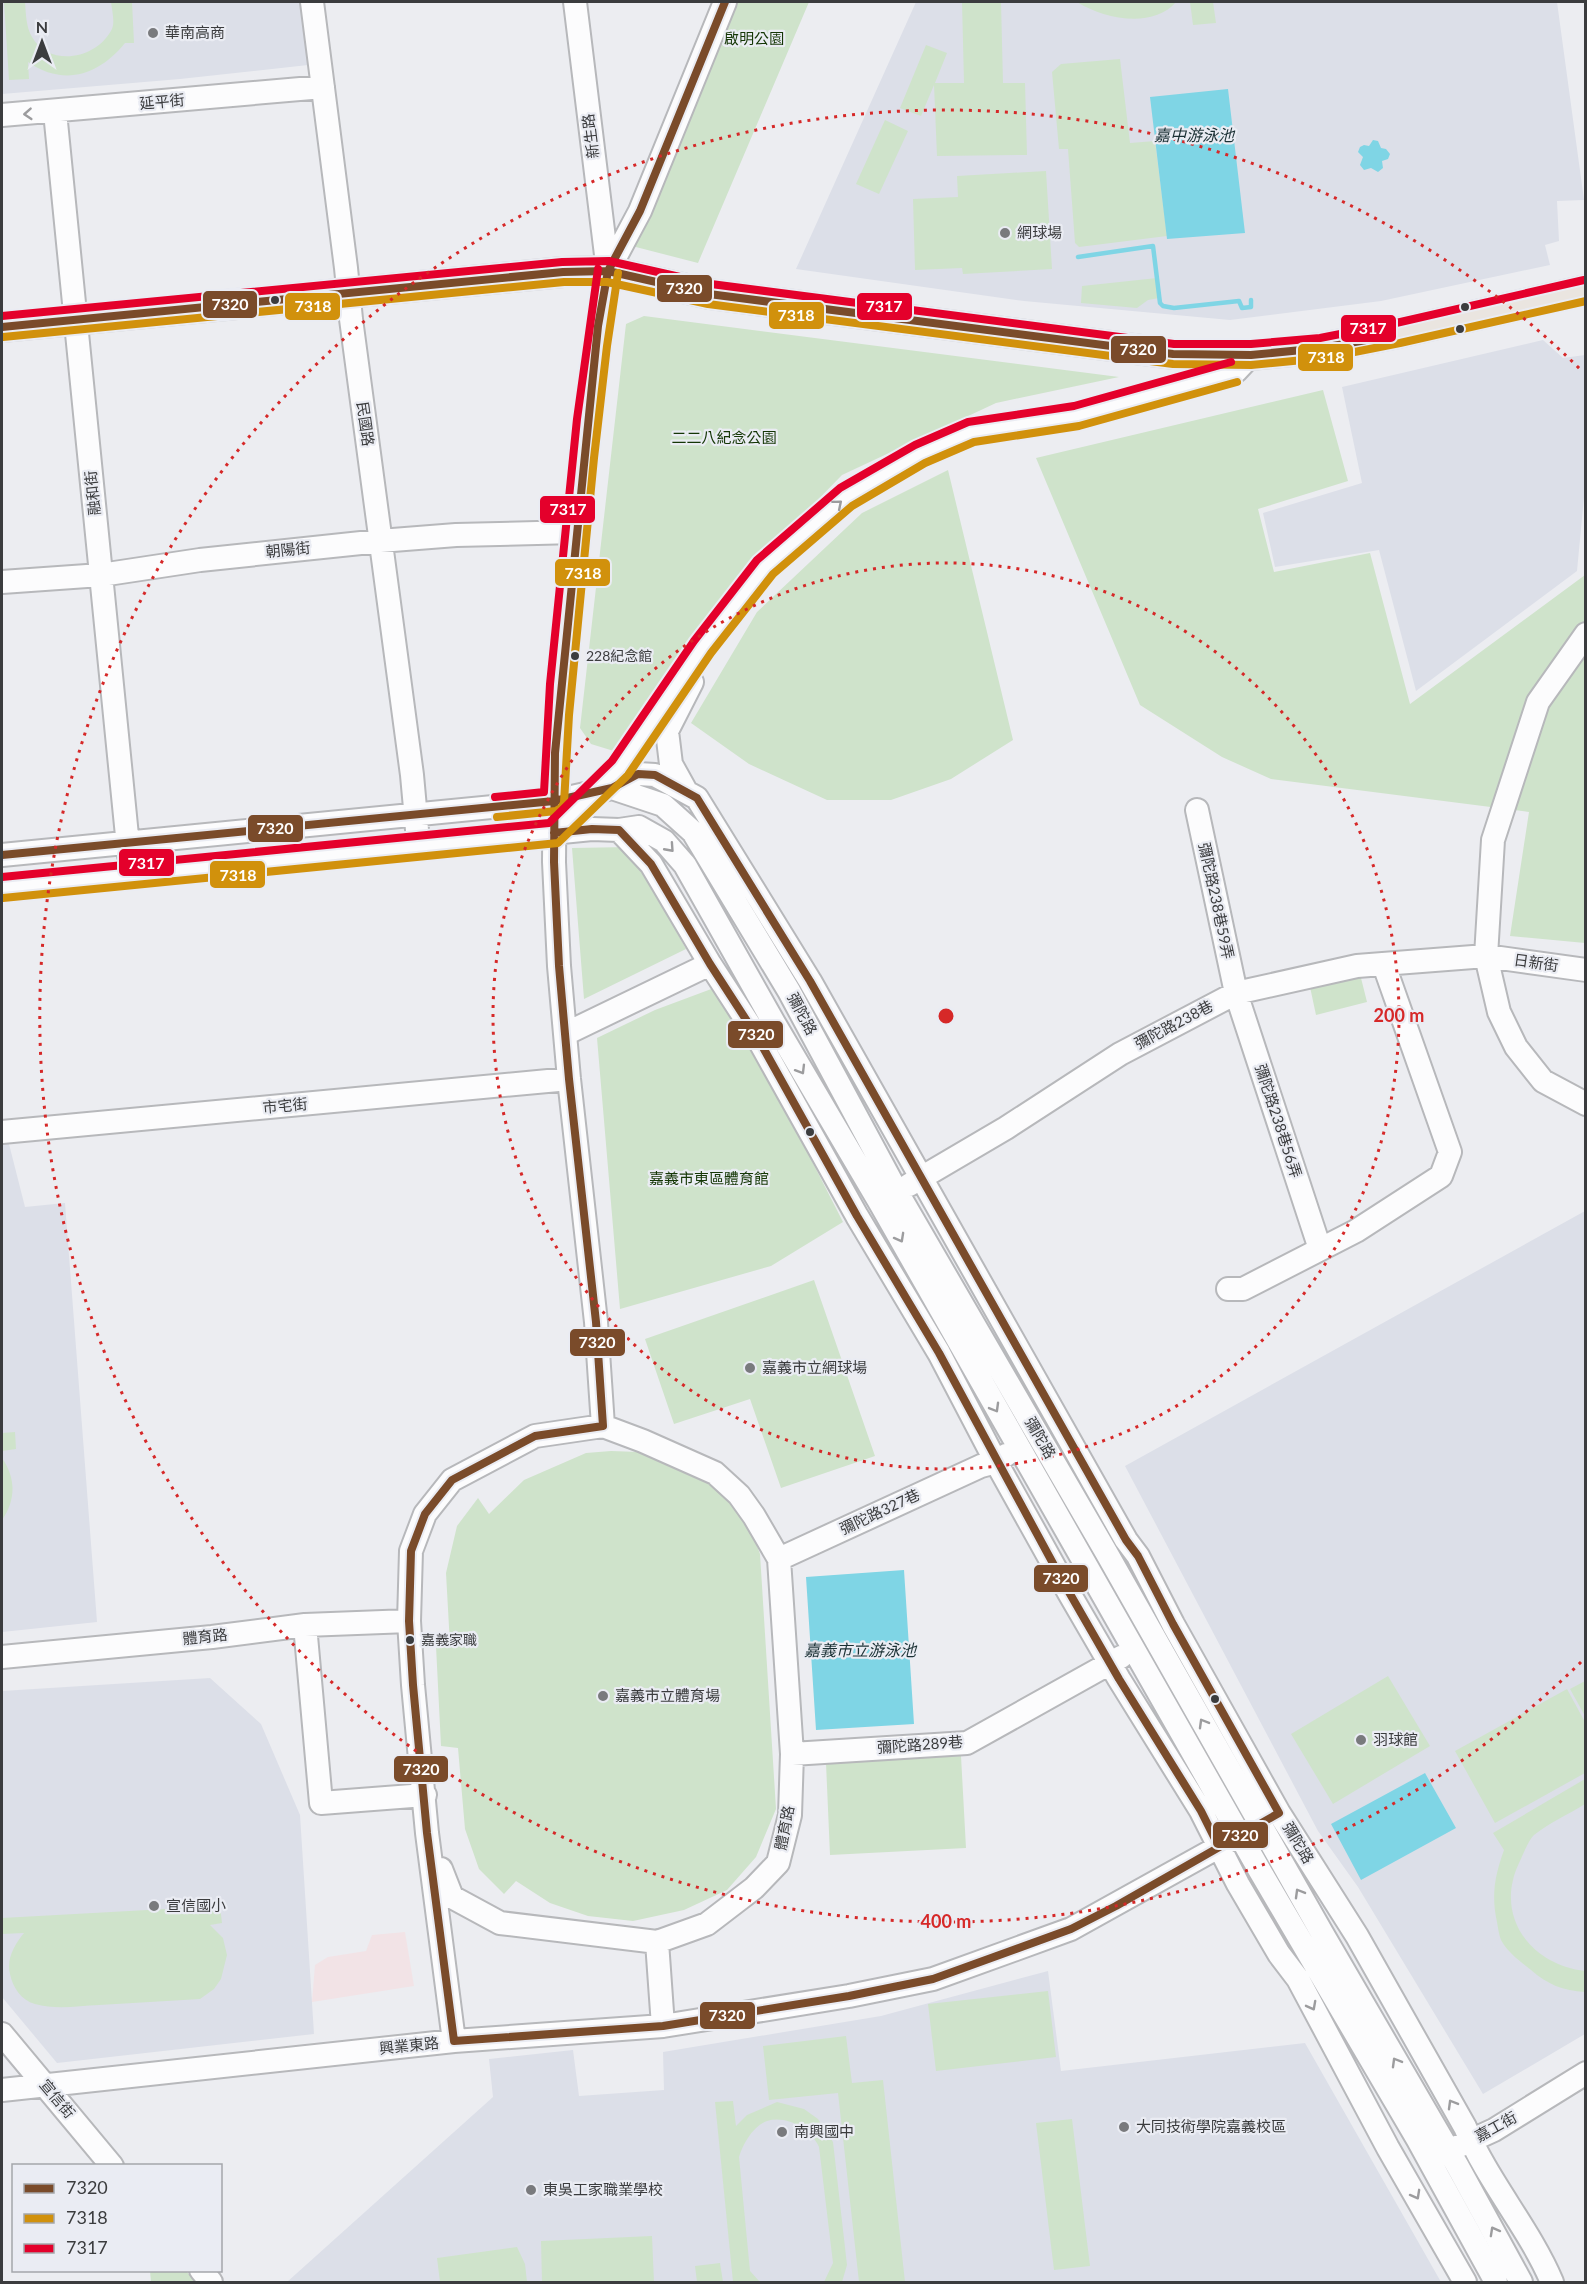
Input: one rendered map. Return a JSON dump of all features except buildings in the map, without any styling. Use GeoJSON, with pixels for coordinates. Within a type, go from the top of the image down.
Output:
{"type":"FeatureCollection","features":[{"type":"Feature","properties":{"kind":"main road"},"geometry":{"type":"LineString","coordinates":[[2,327],[563,272],[608,271],[709,294],[1173,354],[1251,355],[1322,348],[1366,340],[1586,290]]}},
{"type":"Feature","properties":{"kind":"street","name":"民國路"},"geometry":{"type":"LineString","coordinates":[[312,2],[412,775],[419,846]]}},
{"type":"Feature","properties":{"kind":"street","name":"新生路"},"geometry":{"type":"LineString","coordinates":[[575,2],[608,271]]}},
{"type":"Feature","properties":{"kind":"street"},"geometry":{"type":"LineString","coordinates":[[603,1426],[596,1322],[569,1079],[558,944],[554,833],[555,753],[598,326],[608,271],[640,211],[725,2]]}},
{"type":"Feature","properties":{"kind":"street","name":"延平街"},"geometry":{"type":"LineString","coordinates":[[2,115],[323,87]]}},
{"type":"Feature","properties":{"kind":"street","name":"融和街"},"geometry":{"type":"LineString","coordinates":[[55,112],[131,875]]}},
{"type":"Feature","properties":{"kind":"street"},"geometry":{"type":"LineString","coordinates":[[554,833],[604,790],[703,647],[765,567],[846,496],[920,454],[971,432],[1076,416],[1236,371],[1251,355]]}},
{"type":"Feature","properties":{"kind":"street","name":"朝陽街"},"geometry":{"type":"LineString","coordinates":[[2,582],[101,575],[200,560],[380,541],[456,535],[576,532]]}},
{"type":"Feature","properties":{"kind":"street"},"geometry":{"type":"LineString","coordinates":[[1586,634],[1538,702],[1493,840],[1486,956],[1499,1012],[1516,1047],[1543,1081],[1586,1104]]}},
{"type":"Feature","properties":{"kind":"street"},"geometry":{"type":"LineString","coordinates":[[687,793],[671,764],[667,731],[689,691],[703,647]]}},
{"type":"Feature","properties":{"kind":"street","name":"彌陀路"},"geometry":{"type":"LineString","coordinates":[[2,855],[554,801],[604,790],[638,774],[655,775],[697,798],[810,981],[1126,1540],[1138,1556],[1270,1818],[1318,1948]]}},
{"type":"Feature","properties":{"kind":"street","name":"彌陀路"},"geometry":{"type":"LineString","coordinates":[[604,790],[663,805],[693,832],[789,991],[897,1192],[1106,1552],[1144,1643],[1240,1835],[1318,1948],[1438,2154],[1521,2282]]}},
{"type":"Feature","properties":{"kind":"street","name":"彌陀路238巷59弄"},"geometry":{"type":"LineString","coordinates":[[1197,810],[1236,993]]}},
{"type":"Feature","properties":{"kind":"street","name":"彌陀路"},"geometry":{"type":"LineString","coordinates":[[2,888],[592,829],[619,830],[639,827],[664,841],[685,864],[774,1023],[880,1203],[1086,1564],[1352,1928],[1465,2127],[1471,2142],[1541,2258],[1550,2277]]}},
{"type":"Feature","properties":{"kind":"street"},"geometry":{"type":"LineString","coordinates":[[619,830],[651,864],[710,964],[756,1035],[857,1216],[939,1353],[989,1464],[1062,1580],[1107,1667],[1201,1811],[1238,1884],[1279,1954],[1281,1970]]}},
{"type":"Feature","properties":{"kind":"street","name":"彌陀路238巷"},"geometry":{"type":"LineString","coordinates":[[897,1192],[1006,1128],[1120,1054],[1236,993],[1357,966],[1486,956]]}},
{"type":"Feature","properties":{"kind":"street","name":"日新街"},"geometry":{"type":"LineString","coordinates":[[1486,956],[1586,970]]}},
{"type":"Feature","properties":{"kind":"street"},"geometry":{"type":"LineString","coordinates":[[565,1034],[710,964]]}},
{"type":"Feature","properties":{"kind":"street"},"geometry":{"type":"LineString","coordinates":[[1228,1289],[1243,1289],[1356,1231],[1441,1176],[1450,1152],[1384,965]]}},
{"type":"Feature","properties":{"kind":"street","name":"彌陀路238巷56弄"},"geometry":{"type":"LineString","coordinates":[[1236,993],[1320,1249]]}},
{"type":"Feature","properties":{"kind":"street","name":"市宅街"},"geometry":{"type":"LineString","coordinates":[[2,1132],[569,1079]]}},
{"type":"Feature","properties":{"kind":"street","name":"彌陀路327巷"},"geometry":{"type":"LineString","coordinates":[[779,1559],[989,1464],[1018,1447],[1036,1431],[1053,1409]]}},
{"type":"Feature","properties":{"kind":"street","name":"體育路"},"geometry":{"type":"LineString","coordinates":[[427,1833],[452,1897],[500,1923],[657,1942],[707,1924],[754,1888],[778,1863],[790,1815],[792,1754],[779,1559],[744,1502],[715,1473],[603,1426],[535,1436],[452,1480],[425,1514],[411,1551],[409,1621],[427,1833],[454,2041]]}},
{"type":"Feature","properties":{"kind":"street"},"geometry":{"type":"LineString","coordinates":[[1062,1580],[1126,1540]]}},
{"type":"Feature","properties":{"kind":"street","name":"體育路"},"geometry":{"type":"LineString","coordinates":[[2,1657],[212,1637],[305,1625],[409,1621]]}},
{"type":"Feature","properties":{"kind":"street","name":"彌陀路289巷"},"geometry":{"type":"LineString","coordinates":[[792,1754],[967,1743],[1107,1667],[1173,1624]]}},
{"type":"Feature","properties":{"kind":"street"},"geometry":{"type":"LineString","coordinates":[[305,1625],[321,1803],[425,1795]]}},
{"type":"Feature","properties":{"kind":"street","name":"興業東路"},"geometry":{"type":"LineString","coordinates":[[2,2090],[454,2041],[663,2026],[849,1996],[933,1979],[1071,1929],[1270,1818]]}},
{"type":"Feature","properties":{"kind":"street"},"geometry":{"type":"LineString","coordinates":[[1281,1970],[1352,1928]]}},
{"type":"Feature","properties":{"kind":"street"},"geometry":{"type":"LineString","coordinates":[[657,1942],[663,2026]]}},
{"type":"Feature","properties":{"kind":"street"},"geometry":{"type":"LineString","coordinates":[[1281,1970],[1298,1979],[1465,2283]]}},
{"type":"Feature","properties":{"kind":"street","name":"宣信街"},"geometry":{"type":"LineString","coordinates":[[2,2034],[110,2164]]}},
{"type":"Feature","properties":{"kind":"street","name":"嘉工街"},"geometry":{"type":"LineString","coordinates":[[1399,2166],[1471,2142],[1586,2073]]}},
{"type":"Feature","properties":{"kind":"street","name":"彌陀路"},"geometry":{"type":"LineString","coordinates":[[1438,2154],[1496,2283]]}},
{"type":"Feature","properties":{"kind":"street"},"geometry":{"type":"LineString","coordinates":[[1521,2282],[1550,2277]]}},
{"type":"Feature","properties":{"kind":"shaded area","name":"華南高商"},"geometry":{"type":"Polygon","coordinates":[[[2,2],[300,2],[308,65],[180,79],[2,94],[2,2]]]}},
{"type":"Feature","properties":{"kind":"shaded area"},"geometry":{"type":"Polygon","coordinates":[[[916,2],[1557,2],[1584,200],[1557,201],[1559,241],[1545,245],[1550,265],[1381,301],[1230,320],[1024,301],[796,269],[916,2]]]}},
{"type":"Feature","properties":{"kind":"shaded area"},"geometry":{"type":"Polygon","coordinates":[[[1543,340],[1563,358],[1585,355],[1586,476],[1577,571],[1416,691],[1379,550],[1275,567],[1263,513],[1362,483],[1342,387],[1543,340]]]}},
{"type":"Feature","properties":{"kind":"shaded area"},"geometry":{"type":"Polygon","coordinates":[[[2,1144],[9,1144],[25,1207],[65,1203],[97,1622],[2,1632],[2,1144]]]}},
{"type":"Feature","properties":{"kind":"shaded area"},"geometry":{"type":"Polygon","coordinates":[[[1585,1211],[1585,2034],[1483,2094],[1358,1887],[1318,1831],[1125,1466],[1585,1211]]]}},
{"type":"Feature","properties":{"kind":"shaded area","name":"宣信國小"},"geometry":{"type":"Polygon","coordinates":[[[210,1678],[261,1724],[300,1815],[314,2034],[57,2063],[2,1997],[2,1691],[210,1678]]]}},
{"type":"Feature","properties":{"kind":"shaded area"},"geometry":{"type":"Polygon","coordinates":[[[405,1932],[414,1986],[312,2002],[315,1965],[328,1957],[366,1951],[372,1935],[405,1932]]]}},
{"type":"Feature","properties":{"kind":"shaded area"},"geometry":{"type":"Polygon","coordinates":[[[1048,1971],[1061,2071],[1305,2043],[1441,2282],[287,2282],[493,2097],[489,2059],[573,2050],[579,2096],[664,2090],[663,2052],[881,2016],[1048,1971]]]}},
{"type":"Feature","properties":{"kind":"green space"},"geometry":{"type":"Polygon","coordinates":[[[4,2],[25,2],[27,25],[32,37],[40,47],[61,56],[73,56],[85,53],[105,39],[113,26],[111,2],[132,2],[134,43],[125,43],[104,63],[80,74],[55,74],[41,70],[28,62],[29,79],[9,80],[4,2]]]}},
{"type":"Feature","properties":{"kind":"green space","name":"啟明公園"},"geometry":{"type":"Polygon","coordinates":[[[731,2],[809,2],[698,263],[632,246],[731,2]]]}},
{"type":"Feature","properties":{"kind":"green space"},"geometry":{"type":"Polygon","coordinates":[[[962,2],[1001,2],[1003,83],[1025,83],[1027,155],[937,156],[934,85],[921,116],[900,108],[926,45],[947,53],[935,83],[964,83],[962,2]]]}},
{"type":"Feature","properties":{"kind":"green space"},"geometry":{"type":"Polygon","coordinates":[[[1077,2],[1176,2],[1155,16],[1128,18],[1101,13],[1077,2]]]}},
{"type":"Feature","properties":{"kind":"green space"},"geometry":{"type":"Polygon","coordinates":[[[1190,2],[1213,2],[1216,23],[1193,25],[1190,2]]]}},
{"type":"Feature","properties":{"kind":"green space"},"geometry":{"type":"Polygon","coordinates":[[[1120,59],[1130,143],[1155,141],[1167,236],[1079,247],[1075,243],[1068,149],[1059,149],[1052,72],[1061,64],[1120,59]]]}},
{"type":"Feature","properties":{"kind":"green space"},"geometry":{"type":"Polygon","coordinates":[[[885,120],[908,131],[879,194],[856,184],[885,120]]]}},
{"type":"Feature","properties":{"kind":"green space","name":"網球場"},"geometry":{"type":"Polygon","coordinates":[[[1046,171],[1052,269],[963,274],[962,268],[915,270],[913,199],[958,197],[957,176],[1046,171]]]}},
{"type":"Feature","properties":{"kind":"green space"},"geometry":{"type":"Polygon","coordinates":[[[1157,278],[1159,298],[1148,300],[1137,308],[1081,303],[1082,286],[1157,278]]]}},
{"type":"Feature","properties":{"kind":"green space","name":"二二八紀念公園"},"geometry":{"type":"Polygon","coordinates":[[[644,316],[1119,377],[996,403],[842,475],[764,555],[617,752],[591,744],[580,728],[626,324],[644,316]]]}},
{"type":"Feature","properties":{"kind":"green space"},"geometry":{"type":"Polygon","coordinates":[[[1323,390],[1348,481],[1258,509],[1274,572],[1370,553],[1410,704],[1585,575],[1585,943],[1510,936],[1529,812],[1271,779],[1222,757],[1140,705],[1036,458],[1323,390]]]}},
{"type":"Feature","properties":{"kind":"green space"},"geometry":{"type":"Polygon","coordinates":[[[948,470],[1013,740],[951,779],[891,800],[827,800],[749,764],[691,723],[757,612],[862,513],[948,470]]]}},
{"type":"Feature","properties":{"kind":"green space"},"geometry":{"type":"Polygon","coordinates":[[[630,847],[686,949],[584,999],[572,848],[630,847]]]}},
{"type":"Feature","properties":{"kind":"green space"},"geometry":{"type":"Polygon","coordinates":[[[1360,974],[1367,1002],[1316,1015],[1310,987],[1360,974]]]}},
{"type":"Feature","properties":{"kind":"green space","name":"嘉義市東區體育館"},"geometry":{"type":"Polygon","coordinates":[[[722,985],[843,1222],[771,1266],[620,1309],[597,1038],[655,1010],[722,985]]]}},
{"type":"Feature","properties":{"kind":"green space","name":"嘉義市立網球場"},"geometry":{"type":"Polygon","coordinates":[[[814,1280],[875,1456],[781,1488],[750,1399],[674,1424],[645,1339],[814,1280]]]}},
{"type":"Feature","properties":{"kind":"green space"},"geometry":{"type":"Polygon","coordinates":[[[15,1432],[16,1449],[2,1451],[2,1433],[15,1432]]]}},
{"type":"Feature","properties":{"kind":"green space","name":"嘉義市立體育場"},"geometry":{"type":"Polygon","coordinates":[[[639,1452],[698,1472],[726,1495],[747,1519],[760,1554],[776,1809],[756,1857],[727,1890],[684,1910],[633,1921],[588,1916],[550,1903],[516,1881],[504,1894],[479,1869],[465,1829],[458,1748],[441,1746],[436,1646],[450,1645],[446,1573],[457,1526],[478,1498],[489,1514],[524,1480],[586,1453],[639,1452]]]}},
{"type":"Feature","properties":{"kind":"green space"},"geometry":{"type":"Polygon","coordinates":[[[2,1458],[10,1473],[12,1497],[2,1520],[2,1458]]]}},
{"type":"Feature","properties":{"kind":"green space","name":"羽球館"},"geometry":{"type":"Polygon","coordinates":[[[1388,1676],[1430,1746],[1333,1804],[1291,1734],[1388,1676]]]}},
{"type":"Feature","properties":{"kind":"green space"},"geometry":{"type":"Polygon","coordinates":[[[1585,1681],[1585,1716],[1570,1689],[1585,1681]]]}},
{"type":"Feature","properties":{"kind":"green space"},"geometry":{"type":"Polygon","coordinates":[[[1567,1689],[1585,1722],[1585,1773],[1495,1823],[1455,1751],[1567,1689]]]}},
{"type":"Feature","properties":{"kind":"green space"},"geometry":{"type":"Polygon","coordinates":[[[961,1756],[966,1848],[830,1855],[826,1763],[961,1756]]]}},
{"type":"Feature","properties":{"kind":"green space"},"geometry":{"type":"Polygon","coordinates":[[[1585,1779],[1585,1804],[1546,1826],[1530,1841],[1512,1883],[1511,1901],[1514,1919],[1533,1948],[1548,1959],[1565,1967],[1585,1971],[1585,1992],[1562,1988],[1543,1979],[1514,1956],[1501,1940],[1494,1894],[1498,1868],[1504,1850],[1493,1833],[1585,1779]]]}},
{"type":"Feature","properties":{"kind":"green space"},"geometry":{"type":"Polygon","coordinates":[[[220,1906],[222,1923],[210,1925],[223,1938],[227,1955],[221,1979],[214,1989],[200,1999],[51,2007],[26,2000],[18,1993],[11,1979],[10,1957],[24,1933],[2,1934],[2,1918],[220,1906]]]}},
{"type":"Feature","properties":{"kind":"green space"},"geometry":{"type":"Polygon","coordinates":[[[1048,1991],[1056,2057],[936,2071],[928,2004],[1048,1991]]]}},
{"type":"Feature","properties":{"kind":"green space"},"geometry":{"type":"Polygon","coordinates":[[[846,2036],[852,2083],[883,2080],[905,2282],[859,2282],[838,2093],[769,2100],[763,2046],[846,2036]]]}},
{"type":"Feature","properties":{"kind":"green space"},"geometry":{"type":"Polygon","coordinates":[[[733,2101],[736,2126],[747,2115],[777,2102],[804,2109],[818,2119],[833,2142],[847,2265],[842,2282],[824,2282],[833,2263],[819,2147],[810,2134],[798,2125],[775,2120],[762,2123],[753,2131],[739,2157],[750,2271],[760,2282],[733,2282],[715,2102],[733,2101]]]}},
{"type":"Feature","properties":{"kind":"green space"},"geometry":{"type":"Polygon","coordinates":[[[1072,2119],[1090,2266],[1054,2270],[1036,2123],[1072,2119]]]}},
{"type":"Feature","properties":{"kind":"green space"},"geometry":{"type":"Polygon","coordinates":[[[652,2236],[654,2282],[542,2282],[541,2241],[652,2236]]]}},
{"type":"Feature","properties":{"kind":"green space"},"geometry":{"type":"Polygon","coordinates":[[[517,2247],[525,2264],[527,2282],[440,2282],[437,2258],[517,2247]]]}},
{"type":"Feature","properties":{"kind":"green space"},"geometry":{"type":"Polygon","coordinates":[[[720,2263],[723,2282],[697,2282],[695,2266],[720,2263]]]}},
{"type":"Feature","properties":{"kind":"green space"},"geometry":{"type":"Polygon","coordinates":[[[150,2272],[187,2272],[196,2282],[151,2282],[150,2272]]]}},
{"type":"Feature","properties":{"kind":"water","name":"嘉中游泳池"},"geometry":{"type":"Polygon","coordinates":[[[1228,89],[1245,233],[1167,239],[1150,97],[1228,89]]]}},
{"type":"Feature","properties":{"kind":"water"},"geometry":{"type":"Polygon","coordinates":[[[1373,140],[1378,141],[1381,148],[1386,149],[1390,154],[1388,159],[1382,161],[1383,168],[1378,172],[1371,168],[1364,170],[1360,165],[1363,157],[1358,152],[1360,147],[1369,146],[1373,140]]]}},
{"type":"Feature","properties":{"kind":"water","name":"嘉義市立游泳池"},"geometry":{"type":"Polygon","coordinates":[[[904,1570],[914,1724],[816,1730],[806,1577],[904,1570]]]}},
{"type":"Feature","properties":{"kind":"water"},"geometry":{"type":"Polygon","coordinates":[[[1425,1773],[1456,1828],[1361,1880],[1331,1824],[1425,1773]]]}},
{"type":"Feature","properties":{"kind":"waterway"},"geometry":{"type":"LineString","coordinates":[[1078,257],[1153,246],[1160,303],[1163,306],[1174,308],[1239,301],[1242,308],[1251,307],[1251,300]]}},
{"type":"Feature","properties":{"kind":"transit line","name":"7320"},"geometry":{"type":"LineString","coordinates":[[454,2041],[427,1833],[413,1685],[409,1621],[411,1551],[425,1514],[452,1480],[535,1436],[603,1426],[596,1322],[559,966],[554,862],[555,753],[598,326],[608,271],[640,211],[725,2]]}},
{"type":"Feature","properties":{"kind":"transit line","name":"7317"},"geometry":{"type":"LineString","coordinates":[[2,316],[562,262],[609,261],[711,284],[1174,344],[1251,344],[1320,338],[1584,280]]}},
{"type":"Feature","properties":{"kind":"transit line","name":"7317"},"geometry":{"type":"LineString","coordinates":[[495,797],[544,792],[550,684],[577,419],[598,269]]}},
{"type":"Feature","properties":{"kind":"transit line","name":"7320"},"geometry":{"type":"LineString","coordinates":[[2,327],[563,272],[608,271],[709,294],[1173,354],[1251,355],[1322,348],[1366,340]]}},
{"type":"Feature","properties":{"kind":"transit line","name":"7318"},"geometry":{"type":"LineString","coordinates":[[497,817],[556,811],[564,803],[569,715],[594,458],[618,273]]}},
{"type":"Feature","properties":{"kind":"transit line","name":"7318"},"geometry":{"type":"LineString","coordinates":[[3,337],[564,282],[607,282],[708,304],[1173,364],[1251,365],[1324,358],[1586,301]]}},
{"type":"Feature","properties":{"kind":"transit line","name":"7317"},"geometry":{"type":"LineString","coordinates":[[2,877],[549,823],[612,761],[694,641],[757,560],[840,488],[915,445],[968,422],[1074,406],[1231,362]]}},
{"type":"Feature","properties":{"kind":"transit line","name":"7318"},"geometry":{"type":"LineString","coordinates":[[3,898],[558,843],[628,775],[711,653],[773,574],[852,506],[925,463],[974,442],[1079,426],[1237,382]]}},
{"type":"Feature","properties":{"kind":"transit line","name":"7320"},"geometry":{"type":"LineString","coordinates":[[2,855],[554,801],[612,788],[638,774],[655,775],[697,798],[810,981],[1126,1540],[1138,1556],[1173,1624],[1279,1813],[1116,1906],[1071,1929],[933,1979],[849,1996],[663,2026],[454,2041]]}},
{"type":"Feature","properties":{"kind":"transit line","name":"7320"},"geometry":{"type":"LineString","coordinates":[[554,833],[592,829],[619,830],[651,864],[710,964],[756,1035],[857,1216],[939,1353],[1062,1580],[1119,1679],[1201,1811],[1219,1847]]}},
{"type":"Feature","properties":{"kind":"place","name":"華南高商"},"geometry":{"type":"Point","coordinates":[153,33]}},
{"type":"Feature","properties":{"kind":"place","name":"網球場"},"geometry":{"type":"Point","coordinates":[1005,233]}},
{"type":"Feature","properties":{"kind":"place","name":"228紀念館"},"geometry":{"type":"Point","coordinates":[575,656]}},
{"type":"Feature","properties":{"kind":"place","name":"嘉義市立網球場"},"geometry":{"type":"Point","coordinates":[750,1368]}},
{"type":"Feature","properties":{"kind":"place","name":"嘉義家職"},"geometry":{"type":"Point","coordinates":[410,1640]}},
{"type":"Feature","properties":{"kind":"place","name":"嘉義市立體育場"},"geometry":{"type":"Point","coordinates":[603,1696]}},
{"type":"Feature","properties":{"kind":"place","name":"羽球館"},"geometry":{"type":"Point","coordinates":[1361,1740]}},
{"type":"Feature","properties":{"kind":"place","name":"宣信國小"},"geometry":{"type":"Point","coordinates":[154,1906]}},
{"type":"Feature","properties":{"kind":"place","name":"大同技術學院嘉義校區"},"geometry":{"type":"Point","coordinates":[1124,2127]}},
{"type":"Feature","properties":{"kind":"place","name":"南興國中"},"geometry":{"type":"Point","coordinates":[782,2132]}},
{"type":"Feature","properties":{"kind":"place","name":"東吳工家職業學校"},"geometry":{"type":"Point","coordinates":[531,2190]}}]}
